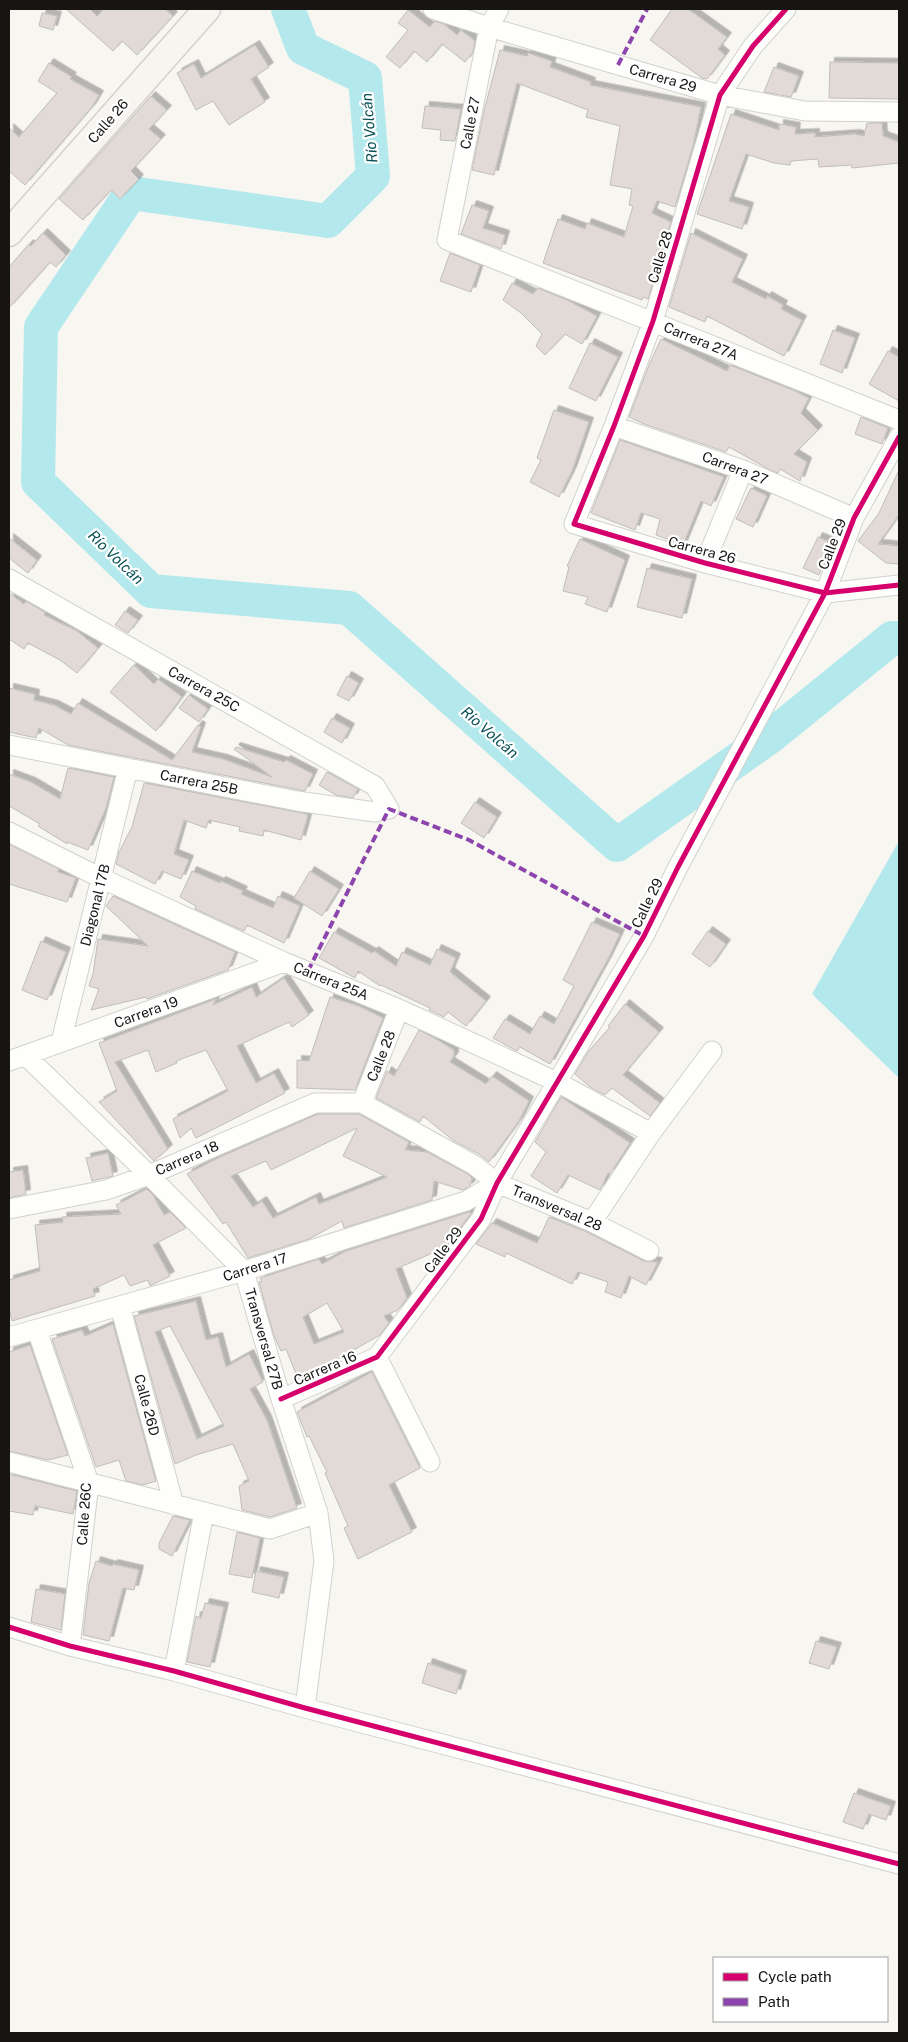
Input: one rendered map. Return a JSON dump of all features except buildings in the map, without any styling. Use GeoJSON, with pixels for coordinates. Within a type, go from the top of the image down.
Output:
{"type":"FeatureCollection","features":[{"type":"Feature","properties":{"kind":"main road","name":"Calle 26"},"geometry":{"type":"LineString","coordinates":[[9,233],[207,9]]}},
{"type":"Feature","properties":{"kind":"street","name":"Carrera 29"},"geometry":{"type":"LineString","coordinates":[[433,9],[720,95],[805,111],[899,112]]}},
{"type":"Feature","properties":{"kind":"street","name":"Calle 27"},"geometry":{"type":"LineString","coordinates":[[447,240],[489,27],[499,9]]}},
{"type":"Feature","properties":{"kind":"street","name":"Calle 28"},"geometry":{"type":"LineString","coordinates":[[574,524],[614,426],[653,321],[720,95],[753,46],[786,9]]}},
{"type":"Feature","properties":{"kind":"street","name":"Carrera 27A"},"geometry":{"type":"LineString","coordinates":[[447,240],[899,420]]}},
{"type":"Feature","properties":{"kind":"street","name":"Carrera 27"},"geometry":{"type":"LineString","coordinates":[[614,426],[743,470],[854,518]]}},
{"type":"Feature","properties":{"kind":"street","name":"Calle 29"},"geometry":{"type":"LineString","coordinates":[[377,1357],[481,1219],[497,1183],[644,936],[678,867],[825,593],[854,518],[899,436]]}},
{"type":"Feature","properties":{"kind":"street"},"geometry":{"type":"LineString","coordinates":[[705,563],[743,470]]}},
{"type":"Feature","properties":{"kind":"street","name":"Carrera 26"},"geometry":{"type":"LineString","coordinates":[[574,524],[705,563],[825,593]]}},
{"type":"Feature","properties":{"kind":"street","name":"Carrera 25C"},"geometry":{"type":"LineString","coordinates":[[9,579],[375,786],[389,809]]}},
{"type":"Feature","properties":{"kind":"street"},"geometry":{"type":"LineString","coordinates":[[825,593],[899,585]]}},
{"type":"Feature","properties":{"kind":"street","name":"Carrera 25B"},"geometry":{"type":"LineString","coordinates":[[9,745],[296,801],[375,812],[389,809]]}},
{"type":"Feature","properties":{"kind":"street","name":"Diagonal 17B"},"geometry":{"type":"LineString","coordinates":[[61,1042],[128,768]]}},
{"type":"Feature","properties":{"kind":"street","name":"Carrera 25A"},"geometry":{"type":"LineString","coordinates":[[9,832],[102,878],[284,962],[399,1010],[557,1082],[651,1134]]}},
{"type":"Feature","properties":{"kind":"street","name":"Carrera 19"},"geometry":{"type":"LineString","coordinates":[[17,1058],[284,962]]}},
{"type":"Feature","properties":{"kind":"street","name":"Calle 28"},"geometry":{"type":"LineString","coordinates":[[362,1103],[399,1010]]}},
{"type":"Feature","properties":{"kind":"street"},"geometry":{"type":"LineString","coordinates":[[592,1222],[651,1134],[712,1051]]}},
{"type":"Feature","properties":{"kind":"street","name":"Transversal 27B"},"geometry":{"type":"LineString","coordinates":[[17,1058],[149,1175],[244,1271],[281,1399],[318,1514],[324,1561],[305,1708]]}},
{"type":"Feature","properties":{"kind":"street","name":"Carrera 18"},"geometry":{"type":"LineString","coordinates":[[9,1209],[106,1190],[149,1175],[315,1103],[362,1103]]}},
{"type":"Feature","properties":{"kind":"street","name":"Transversal 28"},"geometry":{"type":"LineString","coordinates":[[362,1103],[474,1165],[497,1183],[592,1222],[649,1251]]}},
{"type":"Feature","properties":{"kind":"street","name":"Carrera 17"},"geometry":{"type":"LineString","coordinates":[[9,1337],[244,1271],[466,1201],[497,1183]]}},
{"type":"Feature","properties":{"kind":"street","name":"Calle 26D"},"geometry":{"type":"LineString","coordinates":[[120,1306],[174,1505]]}},
{"type":"Feature","properties":{"kind":"street","name":"Calle 26C"},"geometry":{"type":"LineString","coordinates":[[37,1330],[89,1483],[70,1646]]}},
{"type":"Feature","properties":{"kind":"street"},"geometry":{"type":"LineString","coordinates":[[377,1357],[430,1462]]}},
{"type":"Feature","properties":{"kind":"street","name":"Carrera 16"},"geometry":{"type":"LineString","coordinates":[[281,1399],[377,1357]]}},
{"type":"Feature","properties":{"kind":"street"},"geometry":{"type":"LineString","coordinates":[[9,1462],[270,1529],[318,1514]]}},
{"type":"Feature","properties":{"kind":"street"},"geometry":{"type":"LineString","coordinates":[[174,1671],[204,1512]]}},
{"type":"Feature","properties":{"kind":"street"},"geometry":{"type":"LineString","coordinates":[[9,1626],[70,1646],[174,1671],[305,1708],[899,1864]]}},
{"type":"Feature","properties":{"kind":"water"},"geometry":{"type":"Polygon","coordinates":[[[899,841],[899,1078],[812,994],[899,841]]]}},
{"type":"Feature","properties":{"kind":"waterway","name":"Río Volcán"},"geometry":{"type":"LineString","coordinates":[[288,9],[303,48],[365,78],[373,176],[328,221],[131,193],[41,327],[38,482],[151,591],[349,608],[617,845],[771,736],[892,638],[899,638]]}},
{"type":"Feature","properties":{"kind":"marked path"},"geometry":{"type":"LineString","coordinates":[[618,65],[647,9]]}},
{"type":"Feature","properties":{"kind":"marked path"},"geometry":{"type":"LineString","coordinates":[[308,971],[389,809],[469,840],[644,936]]}},
{"type":"Feature","properties":{"kind":"cycle path"},"geometry":{"type":"LineString","coordinates":[[786,9],[753,46],[720,95],[653,321],[614,426],[574,524],[705,563],[825,593],[899,585]]}},
{"type":"Feature","properties":{"kind":"cycle path"},"geometry":{"type":"LineString","coordinates":[[281,1399],[377,1357],[481,1219],[497,1183],[644,936],[678,867],[825,593],[854,518],[899,437]]}},
{"type":"Feature","properties":{"kind":"cycle path"},"geometry":{"type":"LineString","coordinates":[[9,1627],[70,1646],[174,1671],[305,1708],[899,1864]]}}]}
